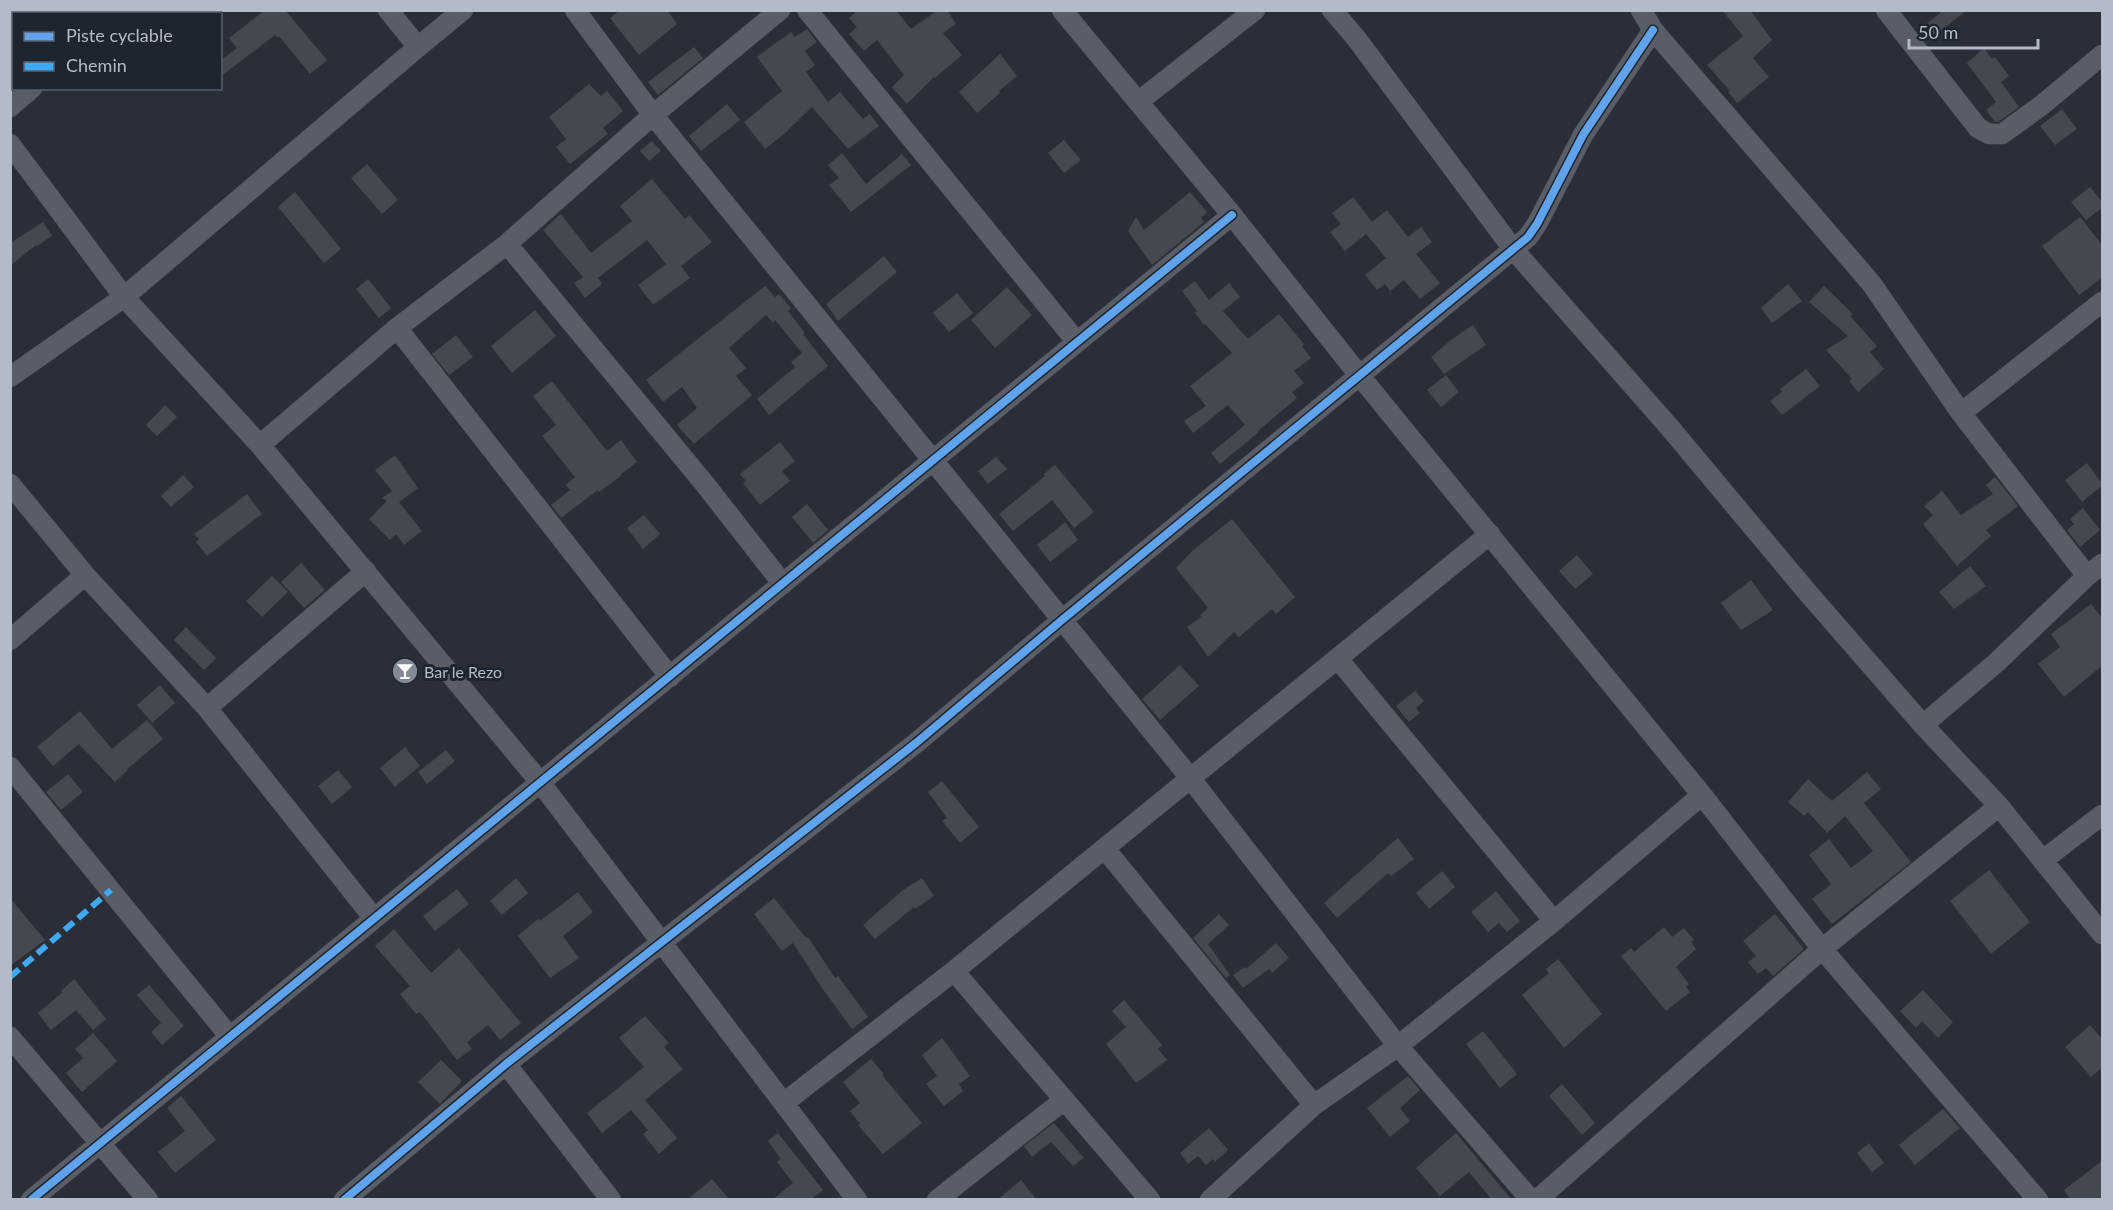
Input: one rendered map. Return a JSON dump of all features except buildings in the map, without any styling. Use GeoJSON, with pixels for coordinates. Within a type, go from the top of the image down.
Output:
{"type":"FeatureCollection","features":[{"type":"Feature","properties":{"kind":"street"},"geometry":{"type":"LineString","coordinates":[[388,10],[418,46]]}},
{"type":"Feature","properties":{"kind":"street"},"geometry":{"type":"LineString","coordinates":[[10,377],[124,297],[463,10]]}},
{"type":"Feature","properties":{"kind":"street"},"geometry":{"type":"LineString","coordinates":[[575,10],[653,115],[1191,778],[1398,1046],[1532,1200]]}},
{"type":"Feature","properties":{"kind":"street"},"geometry":{"type":"LineString","coordinates":[[260,445],[397,328],[507,244],[653,115],[780,10]]}},
{"type":"Feature","properties":{"kind":"street"},"geometry":{"type":"LineString","coordinates":[[807,10],[1077,342]]}},
{"type":"Feature","properties":{"kind":"street"},"geometry":{"type":"LineString","coordinates":[[1062,10],[1232,215],[1359,375],[1702,795],[1822,949],[2038,1200]]}},
{"type":"Feature","properties":{"kind":"street"},"geometry":{"type":"LineString","coordinates":[[1138,102],[1255,10]]}},
{"type":"Feature","properties":{"kind":"street"},"geometry":{"type":"LineString","coordinates":[[1332,10],[1513,249],[1671,429],[1808,593],[1923,725],[1999,806],[2103,933]]}},
{"type":"Feature","properties":{"kind":"street"},"geometry":{"type":"LineString","coordinates":[[1641,10],[1653,30],[1764,156],[1871,283],[1961,413],[2095,570],[1997,662],[1923,725]]}},
{"type":"Feature","properties":{"kind":"street"},"geometry":{"type":"LineString","coordinates":[[1886,10],[1978,128],[1996,135],[2002,134],[2042,105],[2103,55]]}},
{"type":"Feature","properties":{"kind":"street"},"geometry":{"type":"LineString","coordinates":[[344,1200],[506,1064],[916,743],[1528,237],[1583,135],[1653,30]]}},
{"type":"Feature","properties":{"kind":"street"},"geometry":{"type":"LineString","coordinates":[[10,107],[30,90]]}},
{"type":"Feature","properties":{"kind":"street"},"geometry":{"type":"LineString","coordinates":[[10,144],[124,297],[260,445],[540,782],[857,1200]]}},
{"type":"Feature","properties":{"kind":"street"},"geometry":{"type":"LineString","coordinates":[[31,1200],[373,917],[670,677],[1232,215]]}},
{"type":"Feature","properties":{"kind":"street"},"geometry":{"type":"LineString","coordinates":[[507,244],[704,483],[783,584]]}},
{"type":"Feature","properties":{"kind":"street"},"geometry":{"type":"LineString","coordinates":[[1961,413],[2103,302]]}},
{"type":"Feature","properties":{"kind":"street"},"geometry":{"type":"LineString","coordinates":[[397,328],[670,677]]}},
{"type":"Feature","properties":{"kind":"street"},"geometry":{"type":"LineString","coordinates":[[10,484],[85,575],[207,708],[373,917]]}},
{"type":"Feature","properties":{"kind":"street"},"geometry":{"type":"LineString","coordinates":[[784,1102],[954,971],[1490,534]]}},
{"type":"Feature","properties":{"kind":"street"},"geometry":{"type":"LineString","coordinates":[[207,708],[366,571]]}},
{"type":"Feature","properties":{"kind":"street"},"geometry":{"type":"LineString","coordinates":[[10,640],[85,575]]}},
{"type":"Feature","properties":{"kind":"street"},"geometry":{"type":"LineString","coordinates":[[1338,659],[1554,921]]}},
{"type":"Feature","properties":{"kind":"street"},"geometry":{"type":"LineString","coordinates":[[10,767],[230,1037]]}},
{"type":"Feature","properties":{"kind":"street"},"geometry":{"type":"LineString","coordinates":[[1210,1200],[1314,1105],[1398,1046],[1554,921],[1702,795]]}},
{"type":"Feature","properties":{"kind":"street"},"geometry":{"type":"LineString","coordinates":[[1537,1200],[1822,949],[1999,806]]}},
{"type":"Feature","properties":{"kind":"street"},"geometry":{"type":"LineString","coordinates":[[2043,860],[2103,815]]}},
{"type":"Feature","properties":{"kind":"street"},"geometry":{"type":"LineString","coordinates":[[1105,849],[1314,1105]]}},
{"type":"Feature","properties":{"kind":"street"},"geometry":{"type":"LineString","coordinates":[[954,971],[1150,1200]]}},
{"type":"Feature","properties":{"kind":"street"},"geometry":{"type":"LineString","coordinates":[[10,1037],[148,1200]]}},
{"type":"Feature","properties":{"kind":"street"},"geometry":{"type":"LineString","coordinates":[[506,1064],[611,1200]]}},
{"type":"Feature","properties":{"kind":"street"},"geometry":{"type":"LineString","coordinates":[[937,1200],[1064,1100]]}},
{"type":"Feature","properties":{"kind":"marked path"},"geometry":{"type":"LineString","coordinates":[[10,977],[111,890]]}},
{"type":"Feature","properties":{"kind":"cycle path"},"geometry":{"type":"LineString","coordinates":[[344,1200],[506,1064],[916,743],[1528,237],[1583,135],[1653,30]]}},
{"type":"Feature","properties":{"kind":"cycle path"},"geometry":{"type":"LineString","coordinates":[[31,1200],[1232,215]]}},
{"type":"Feature","properties":{"kind":"place","name":"Bar le Rezo"},"geometry":{"type":"Point","coordinates":[405,671]}}]}
